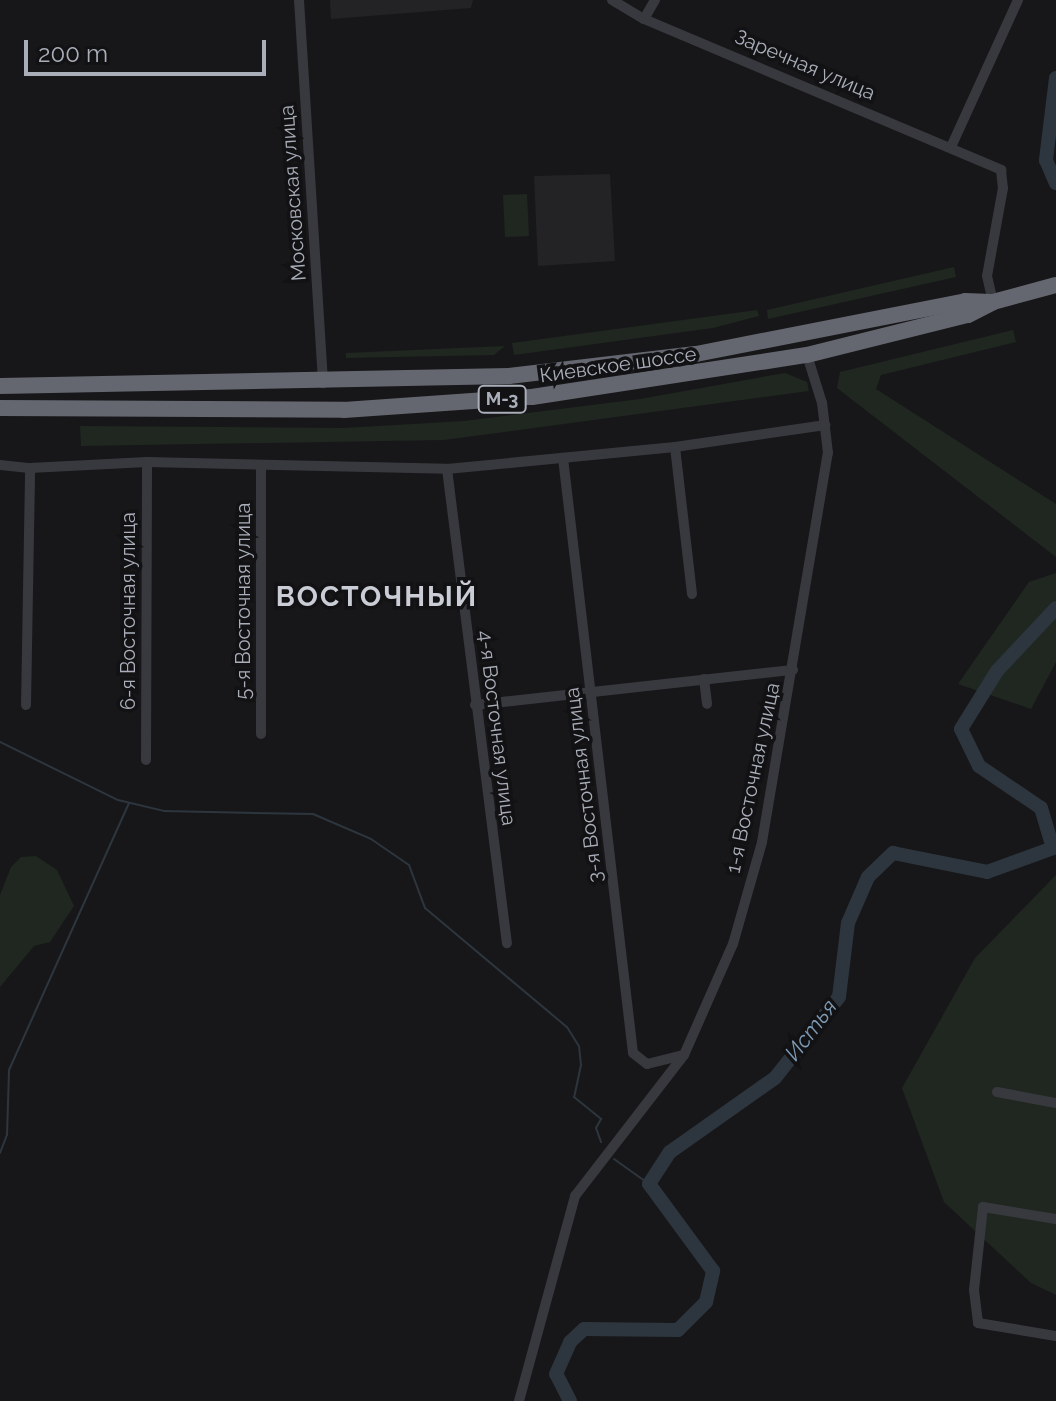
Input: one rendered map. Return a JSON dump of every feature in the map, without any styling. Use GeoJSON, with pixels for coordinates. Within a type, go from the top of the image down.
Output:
{"type":"FeatureCollection","features":[{"type":"Feature","properties":{"kind":"highway","name":"Киевское шоссе"},"geometry":{"type":"LineString","coordinates":[[0,408],[344,410],[513,398],[698,375],[807,355],[968,315],[993,302],[1056,285]]}},
{"type":"Feature","properties":{"kind":"highway","name":"Киевское шоссе"},"geometry":{"type":"LineString","coordinates":[[0,386],[323,383],[509,376],[696,354],[965,301],[993,302]]}},
{"type":"Feature","properties":{"kind":"highway"},"geometry":{"type":"LineString","coordinates":[[509,376],[523,383],[524,390],[513,398]]}},
{"type":"Feature","properties":{"kind":"street","name":"Московская улица"},"geometry":{"type":"LineString","coordinates":[[299,0],[323,383]]}},
{"type":"Feature","properties":{"kind":"street","name":"Заречная улица"},"geometry":{"type":"LineString","coordinates":[[612,0],[644,19],[995,165],[1003,176],[987,276],[993,302]]}},
{"type":"Feature","properties":{"kind":"street"},"geometry":{"type":"LineString","coordinates":[[644,19],[655,0]]}},
{"type":"Feature","properties":{"kind":"street"},"geometry":{"type":"LineString","coordinates":[[951,147],[1018,0]]}},
{"type":"Feature","properties":{"kind":"street","name":"1-я Восточная улица"},"geometry":{"type":"LineString","coordinates":[[519,1401],[559,1242],[582,1181],[684,1055],[733,944],[758,857],[793,670],[828,453],[825,425],[807,355]]}},
{"type":"Feature","properties":{"kind":"street"},"geometry":{"type":"LineString","coordinates":[[0,465],[30,468],[147,462],[261,469],[447,469],[675,447],[825,425]]}},
{"type":"Feature","properties":{"kind":"street"},"geometry":{"type":"LineString","coordinates":[[675,447],[692,594]]}},
{"type":"Feature","properties":{"kind":"street","name":"3-я Восточная улица"},"geometry":{"type":"LineString","coordinates":[[563,458],[633,1053],[647,1064],[684,1055]]}},
{"type":"Feature","properties":{"kind":"street","name":"6-я Восточная улица"},"geometry":{"type":"LineString","coordinates":[[146,760],[147,462]]}},
{"type":"Feature","properties":{"kind":"street"},"geometry":{"type":"LineString","coordinates":[[26,705],[30,468]]}},
{"type":"Feature","properties":{"kind":"street","name":"5-я Восточная улица"},"geometry":{"type":"LineString","coordinates":[[261,469],[261,734]]}},
{"type":"Feature","properties":{"kind":"street","name":"4-я Восточная улица"},"geometry":{"type":"LineString","coordinates":[[447,469],[507,943]]}},
{"type":"Feature","properties":{"kind":"street"},"geometry":{"type":"LineString","coordinates":[[475,705],[793,670]]}},
{"type":"Feature","properties":{"kind":"street"},"geometry":{"type":"LineString","coordinates":[[704,679],[707,704]]}},
{"type":"Feature","properties":{"kind":"street"},"geometry":{"type":"LineString","coordinates":[[997,1092],[1056,1103]]}},
{"type":"Feature","properties":{"kind":"street"},"geometry":{"type":"LineString","coordinates":[[1056,1219],[983,1207],[974,1290],[978,1323],[1056,1336]]}},
{"type":"Feature","properties":{"kind":"shaded area"},"geometry":{"type":"Polygon","coordinates":[[[330,0],[473,0],[471,8],[331,19],[330,0]]]}},
{"type":"Feature","properties":{"kind":"shaded area"},"geometry":{"type":"Polygon","coordinates":[[[610,174],[615,261],[538,266],[534,176],[610,174]]]}},
{"type":"Feature","properties":{"kind":"shaded area"},"geometry":{"type":"Polygon","coordinates":[[[527,194],[529,236],[505,237],[503,195],[527,194]]]}},
{"type":"Feature","properties":{"kind":"shaded area"},"geometry":{"type":"Polygon","coordinates":[[[954,267],[956,277],[768,319],[767,310],[954,267]]]}},
{"type":"Feature","properties":{"kind":"shaded area"},"geometry":{"type":"Polygon","coordinates":[[[757,310],[759,316],[713,328],[514,355],[512,343],[757,310]]]}},
{"type":"Feature","properties":{"kind":"shaded area"},"geometry":{"type":"Polygon","coordinates":[[[1013,330],[1016,342],[881,375],[876,389],[1056,504],[1056,557],[837,388],[840,372],[1013,330]]]}},
{"type":"Feature","properties":{"kind":"shaded area"},"geometry":{"type":"Polygon","coordinates":[[[505,346],[494,355],[346,358],[346,353],[505,346]]]}},
{"type":"Feature","properties":{"kind":"shaded area"},"geometry":{"type":"Polygon","coordinates":[[[785,373],[807,382],[809,391],[444,440],[81,446],[80,426],[344,428],[464,421],[640,399],[785,373]]]}},
{"type":"Feature","properties":{"kind":"shaded area"},"geometry":{"type":"Polygon","coordinates":[[[1056,573],[1056,662],[1031,709],[958,684],[1029,582],[1056,573]]]}},
{"type":"Feature","properties":{"kind":"shaded area"},"geometry":{"type":"Polygon","coordinates":[[[36,856],[57,870],[74,906],[50,942],[34,946],[0,987],[0,895],[11,867],[21,857],[36,856]]]}},
{"type":"Feature","properties":{"kind":"shaded area"},"geometry":{"type":"Polygon","coordinates":[[[1056,875],[1056,1295],[1031,1283],[944,1202],[902,1088],[975,958],[1056,875]]]}},
{"type":"Feature","properties":{"kind":"waterway","name":"Истья"},"geometry":{"type":"LineString","coordinates":[[1056,78],[1046,160],[1056,183]]}},
{"type":"Feature","properties":{"kind":"waterway","name":"Истья"},"geometry":{"type":"LineString","coordinates":[[570,1401],[556,1374],[570,1342],[584,1329],[678,1330],[706,1302],[713,1271],[649,1184],[670,1152],[775,1078],[839,997],[848,923],[868,877],[893,853],[987,872],[1053,848],[1041,808],[979,766],[961,729],[997,671],[1056,608]]}},
{"type":"Feature","properties":{"kind":"waterway"},"geometry":{"type":"LineString","coordinates":[[0,742],[118,800],[164,811],[313,814],[371,839],[409,865],[425,908],[567,1027],[579,1046],[581,1065],[574,1097],[601,1119],[596,1128],[601,1142]]}},
{"type":"Feature","properties":{"kind":"waterway"},"geometry":{"type":"LineString","coordinates":[[0,1153],[7,1135],[9,1070],[129,803]]}},
{"type":"Feature","properties":{"kind":"waterway"},"geometry":{"type":"LineString","coordinates":[[614,1159],[649,1184]]}},
{"type":"Feature","properties":{"kind":"district","name":"ВОСТОЧНЫЙ"},"geometry":{"type":"Point","coordinates":[377,597]}}]}
